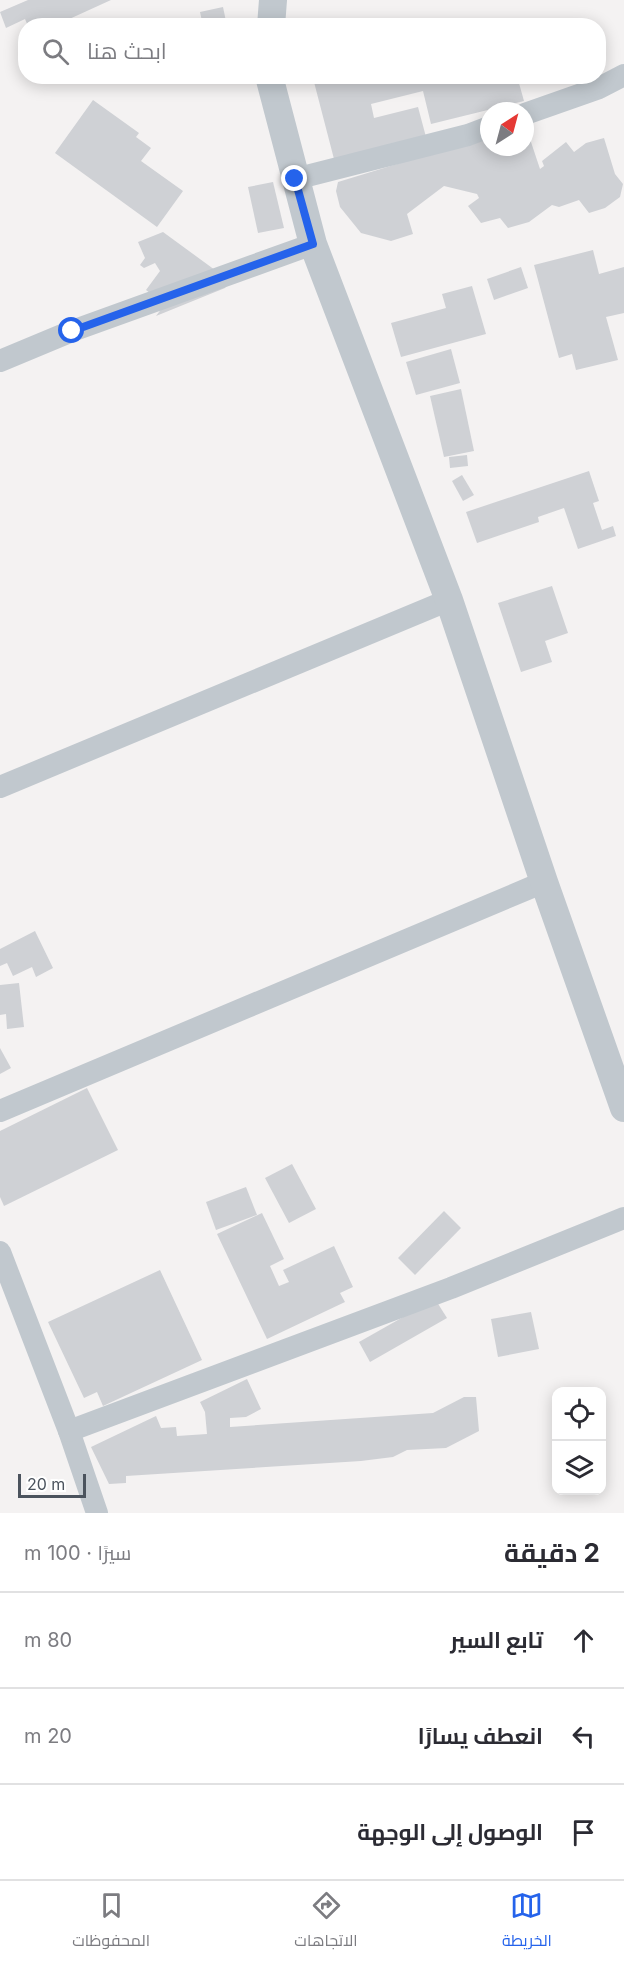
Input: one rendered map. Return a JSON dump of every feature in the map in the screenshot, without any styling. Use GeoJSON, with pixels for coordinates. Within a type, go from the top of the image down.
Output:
{"type":"FeatureCollection","features":[{"type":"Feature","properties":{"kind":"street"},"geometry":{"type":"LineString","coordinates":[[272,18],[273,0]]}},
{"type":"Feature","properties":{"kind":"street"},"geometry":{"type":"LineString","coordinates":[[534,111],[599,88],[624,75]]}},
{"type":"Feature","properties":{"kind":"street"},"geometry":{"type":"LineString","coordinates":[[271,84],[313,244],[449,600],[544,882],[624,1108]]}},
{"type":"Feature","properties":{"kind":"street"},"geometry":{"type":"LineString","coordinates":[[295,179],[480,130]]}},
{"type":"Feature","properties":{"kind":"street"},"geometry":{"type":"LineString","coordinates":[[0,361],[72,331],[313,244]]}},
{"type":"Feature","properties":{"kind":"street"},"geometry":{"type":"LineString","coordinates":[[0,787],[449,600]]}},
{"type":"Feature","properties":{"kind":"street"},"geometry":{"type":"LineString","coordinates":[[0,1111],[544,882]]}},
{"type":"Feature","properties":{"kind":"street"},"geometry":{"type":"LineString","coordinates":[[69,1431],[451,1288],[624,1218]]}},
{"type":"Feature","properties":{"kind":"street"},"geometry":{"type":"LineString","coordinates":[[0,1252],[69,1431],[97,1513]]}},
{"type":"Feature","properties":{"kind":"building"},"geometry":{"type":"Polygon","coordinates":[[[28,0],[111,0],[72,18],[18,18],[18,22],[6,28],[0,12],[28,0]]]}},
{"type":"Feature","properties":{"kind":"building"},"geometry":{"type":"Polygon","coordinates":[[[223,7],[225,18],[201,18],[200,12],[223,7]]]}},
{"type":"Feature","properties":{"kind":"building"},"geometry":{"type":"Polygon","coordinates":[[[315,84],[519,84],[524,101],[480,102],[480,112],[431,124],[423,91],[371,104],[374,118],[418,107],[426,137],[334,159],[315,84]]]}},
{"type":"Feature","properties":{"kind":"building"},"geometry":{"type":"Polygon","coordinates":[[[93,100],[139,133],[136,137],[151,148],[141,161],[183,191],[157,227],[55,153],[93,100]]]}},
{"type":"Feature","properties":{"kind":"building"},"geometry":{"type":"Polygon","coordinates":[[[604,138],[615,174],[623,184],[620,197],[605,208],[589,213],[579,200],[559,207],[552,205],[529,222],[508,228],[500,218],[481,223],[468,206],[479,198],[477,194],[444,186],[407,214],[413,234],[391,241],[361,233],[340,207],[336,191],[338,182],[480,139],[480,156],[534,156],[534,151],[540,169],[544,166],[542,161],[566,142],[574,152],[586,143],[604,138]]]}},
{"type":"Feature","properties":{"kind":"building"},"geometry":{"type":"Polygon","coordinates":[[[273,182],[284,228],[258,233],[248,187],[273,182]]]}},
{"type":"Feature","properties":{"kind":"building"},"geometry":{"type":"Polygon","coordinates":[[[163,232],[230,281],[225,288],[156,316],[165,304],[146,290],[160,271],[155,263],[144,268],[140,265],[145,258],[138,242],[163,232]]]}},
{"type":"Feature","properties":{"kind":"building"},"geometry":{"type":"Polygon","coordinates":[[[593,250],[599,274],[624,267],[624,313],[606,317],[618,360],[576,370],[572,354],[559,358],[534,265],[593,250]]]}},
{"type":"Feature","properties":{"kind":"building"},"geometry":{"type":"Polygon","coordinates":[[[521,267],[528,288],[494,300],[487,279],[521,267]]]}},
{"type":"Feature","properties":{"kind":"building"},"geometry":{"type":"Polygon","coordinates":[[[472,286],[486,334],[401,357],[391,323],[446,308],[442,294],[472,286]]]}},
{"type":"Feature","properties":{"kind":"building"},"geometry":{"type":"Polygon","coordinates":[[[451,349],[460,383],[416,395],[406,362],[451,349]]]}},
{"type":"Feature","properties":{"kind":"building"},"geometry":{"type":"Polygon","coordinates":[[[461,389],[474,451],[444,457],[430,396],[461,389]]]}},
{"type":"Feature","properties":{"kind":"building"},"geometry":{"type":"Polygon","coordinates":[[[467,455],[468,466],[450,468],[449,457],[467,455]]]}},
{"type":"Feature","properties":{"kind":"building"},"geometry":{"type":"Polygon","coordinates":[[[589,471],[599,501],[593,503],[602,530],[613,526],[616,536],[578,549],[564,508],[538,517],[539,522],[477,543],[466,512],[589,471]]]}},
{"type":"Feature","properties":{"kind":"building"},"geometry":{"type":"Polygon","coordinates":[[[462,475],[474,495],[463,501],[452,481],[462,475]]]}},
{"type":"Feature","properties":{"kind":"building"},"geometry":{"type":"Polygon","coordinates":[[[552,586],[568,633],[545,641],[552,662],[521,672],[498,603],[552,586]]]}},
{"type":"Feature","properties":{"kind":"building"},"geometry":{"type":"Polygon","coordinates":[[[35,931],[53,968],[36,977],[32,967],[13,976],[7,963],[0,966],[0,949],[35,931]]]}},
{"type":"Feature","properties":{"kind":"building"},"geometry":{"type":"Polygon","coordinates":[[[19,983],[24,1027],[7,1029],[6,1014],[0,1015],[0,985],[19,983]]]}},
{"type":"Feature","properties":{"kind":"building"},"geometry":{"type":"Polygon","coordinates":[[[0,1048],[11,1068],[0,1074],[0,1048]]]}},
{"type":"Feature","properties":{"kind":"building"},"geometry":{"type":"Polygon","coordinates":[[[87,1088],[118,1150],[4,1206],[0,1197],[0,1131],[87,1088]]]}},
{"type":"Feature","properties":{"kind":"building"},"geometry":{"type":"Polygon","coordinates":[[[292,1164],[316,1209],[289,1223],[265,1178],[292,1164]]]}},
{"type":"Feature","properties":{"kind":"building"},"geometry":{"type":"Polygon","coordinates":[[[246,1187],[257,1215],[216,1230],[206,1202],[246,1187]]]}},
{"type":"Feature","properties":{"kind":"building"},"geometry":{"type":"Polygon","coordinates":[[[444,1211],[461,1228],[415,1275],[398,1258],[444,1211]]]}},
{"type":"Feature","properties":{"kind":"building"},"geometry":{"type":"Polygon","coordinates":[[[262,1213],[284,1259],[270,1266],[279,1286],[289,1282],[283,1270],[334,1246],[353,1287],[340,1293],[345,1302],[267,1339],[217,1234],[262,1213]]]}},
{"type":"Feature","properties":{"kind":"building"},"geometry":{"type":"Polygon","coordinates":[[[160,1270],[202,1360],[103,1406],[97,1392],[84,1398],[48,1322],[160,1270]]]}},
{"type":"Feature","properties":{"kind":"building"},"geometry":{"type":"Polygon","coordinates":[[[435,1299],[447,1318],[370,1362],[359,1342],[435,1299]]]}},
{"type":"Feature","properties":{"kind":"building"},"geometry":{"type":"Polygon","coordinates":[[[531,1312],[539,1349],[498,1357],[491,1319],[531,1312]]]}},
{"type":"Feature","properties":{"kind":"building"},"geometry":{"type":"Polygon","coordinates":[[[247,1379],[261,1409],[246,1417],[230,1418],[230,1427],[433,1413],[464,1397],[476,1397],[479,1431],[446,1448],[407,1450],[393,1457],[126,1476],[126,1483],[109,1484],[91,1447],[156,1416],[161,1428],[176,1427],[177,1436],[207,1434],[205,1412],[200,1402],[247,1379]]]}},
{"type":"Feature","properties":{"kind":"route"},"geometry":{"type":"LineString","coordinates":[[72,331],[313,244],[295,179]]}}]}
